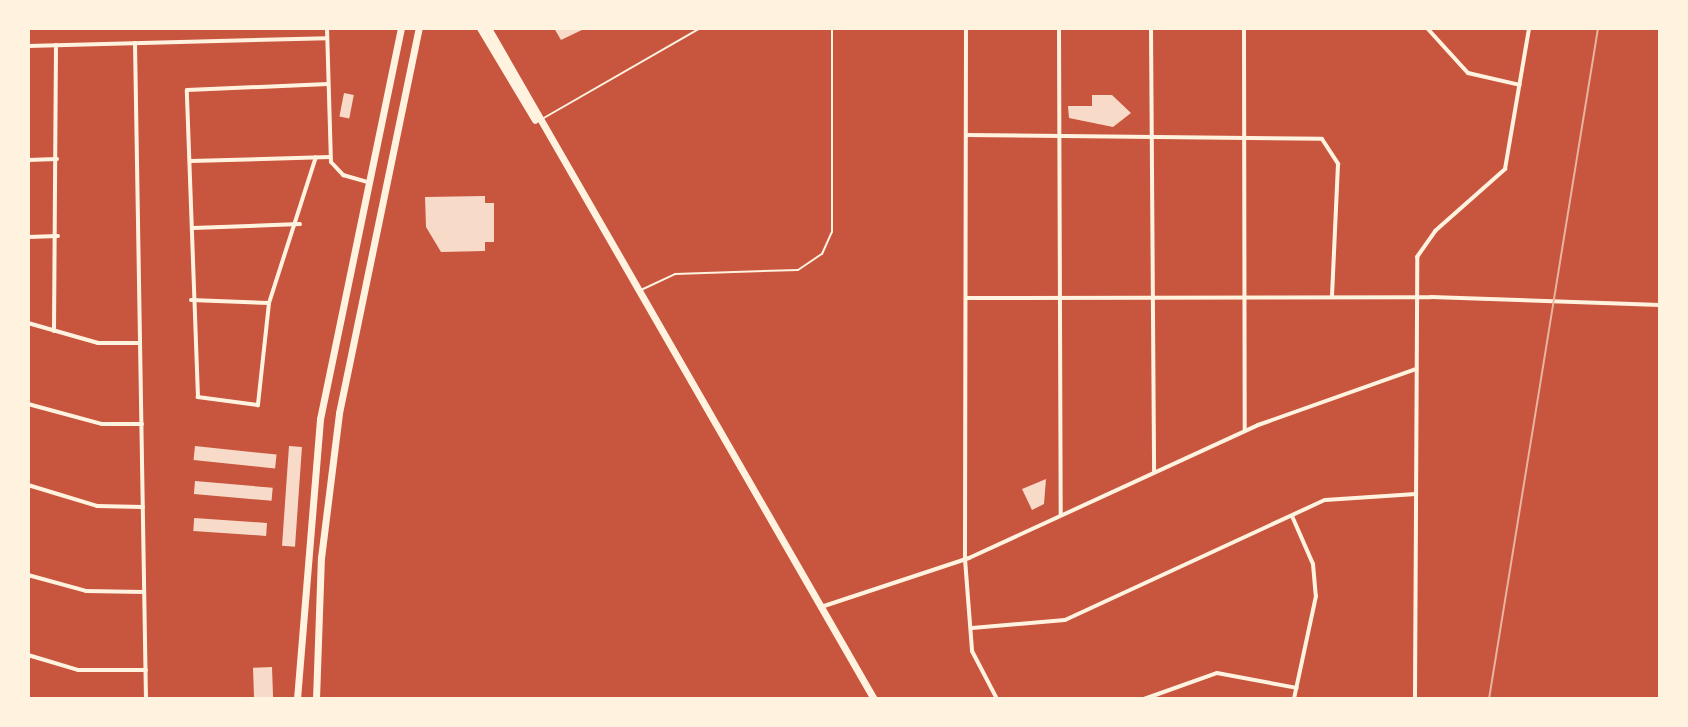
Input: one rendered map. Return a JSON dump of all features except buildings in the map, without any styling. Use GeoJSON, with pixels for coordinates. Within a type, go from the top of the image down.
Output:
{"type":"FeatureCollection","features":[{"type":"Feature","properties":{"kind":"main road"},"geometry":{"type":"LineString","coordinates":[[297,699],[320,419],[401,28]]}},
{"type":"Feature","properties":{"kind":"main road"},"geometry":{"type":"LineString","coordinates":[[316,699],[321,558],[339,413],[419,28]]}},
{"type":"Feature","properties":{"kind":"main road"},"geometry":{"type":"LineString","coordinates":[[480,28],[638,292],[874,699]]}},
{"type":"Feature","properties":{"kind":"main road"},"geometry":{"type":"LineString","coordinates":[[488,29],[537,122]]}},
{"type":"Feature","properties":{"kind":"street"},"geometry":{"type":"LineString","coordinates":[[327,28],[330,157],[343,175],[369,182]]}},
{"type":"Feature","properties":{"kind":"street"},"geometry":{"type":"LineString","coordinates":[[966,28],[965,559],[974,659],[997,699]]}},
{"type":"Feature","properties":{"kind":"street"},"geometry":{"type":"LineString","coordinates":[[1059,28],[1061,515]]}},
{"type":"Feature","properties":{"kind":"street"},"geometry":{"type":"LineString","coordinates":[[1151,28],[1154,472]]}},
{"type":"Feature","properties":{"kind":"street"},"geometry":{"type":"LineString","coordinates":[[1244,28],[1245,431]]}},
{"type":"Feature","properties":{"kind":"street"},"geometry":{"type":"LineString","coordinates":[[1427,28],[1468,73],[1520,85]]}},
{"type":"Feature","properties":{"kind":"street"},"geometry":{"type":"LineString","coordinates":[[1415,699],[1415,297],[1423,244],[1505,169],[1529,28]]}},
{"type":"Feature","properties":{"kind":"street"},"geometry":{"type":"LineString","coordinates":[[28,46],[327,38]]}},
{"type":"Feature","properties":{"kind":"street"},"geometry":{"type":"LineString","coordinates":[[135,43],[146,699]]}},
{"type":"Feature","properties":{"kind":"street"},"geometry":{"type":"LineString","coordinates":[[54,331],[58,236],[56,45]]}},
{"type":"Feature","properties":{"kind":"street"},"geometry":{"type":"LineString","coordinates":[[316,157],[300,224],[269,303],[258,405],[198,397],[191,300],[193,228],[187,90],[328,84]]}},
{"type":"Feature","properties":{"kind":"street"},"geometry":{"type":"LineString","coordinates":[[966,135],[1313,135],[1336,153],[1332,298]]}},
{"type":"Feature","properties":{"kind":"street"},"geometry":{"type":"LineString","coordinates":[[191,161],[330,157]]}},
{"type":"Feature","properties":{"kind":"street"},"geometry":{"type":"LineString","coordinates":[[28,160],[57,159]]}},
{"type":"Feature","properties":{"kind":"street"},"geometry":{"type":"LineString","coordinates":[[193,228],[300,224]]}},
{"type":"Feature","properties":{"kind":"street"},"geometry":{"type":"LineString","coordinates":[[28,237],[58,236]]}},
{"type":"Feature","properties":{"kind":"street"},"geometry":{"type":"LineString","coordinates":[[966,298],[1415,297],[1660,305]]}},
{"type":"Feature","properties":{"kind":"street"},"geometry":{"type":"LineString","coordinates":[[191,300],[269,303]]}},
{"type":"Feature","properties":{"kind":"street"},"geometry":{"type":"LineString","coordinates":[[28,323],[98,343],[140,343]]}},
{"type":"Feature","properties":{"kind":"street"},"geometry":{"type":"LineString","coordinates":[[821,607],[965,559],[1245,431],[1416,369]]}},
{"type":"Feature","properties":{"kind":"street"},"geometry":{"type":"LineString","coordinates":[[28,404],[91,422],[142,424]]}},
{"type":"Feature","properties":{"kind":"street"},"geometry":{"type":"LineString","coordinates":[[28,485],[97,506],[143,507]]}},
{"type":"Feature","properties":{"kind":"street"},"geometry":{"type":"LineString","coordinates":[[972,628],[1057,622],[1333,498],[1416,494]]}},
{"type":"Feature","properties":{"kind":"street"},"geometry":{"type":"LineString","coordinates":[[1292,516],[1313,564],[1316,596],[1294,699]]}},
{"type":"Feature","properties":{"kind":"street"},"geometry":{"type":"LineString","coordinates":[[28,575],[86,591],[144,592]]}},
{"type":"Feature","properties":{"kind":"street"},"geometry":{"type":"LineString","coordinates":[[28,655],[78,670],[146,670]]}},
{"type":"Feature","properties":{"kind":"street"},"geometry":{"type":"LineString","coordinates":[[1144,699],[1217,673],[1297,688]]}},
{"type":"Feature","properties":{"kind":"lane"},"geometry":{"type":"LineString","coordinates":[[537,122],[700,28]]}},
{"type":"Feature","properties":{"kind":"lane"},"geometry":{"type":"LineString","coordinates":[[638,292],[675,274],[798,270],[822,254],[832,232],[832,28]]}},
{"type":"Feature","properties":{"kind":"railway"},"geometry":{"type":"LineString","coordinates":[[1489,699],[1598,28]]}}]}
